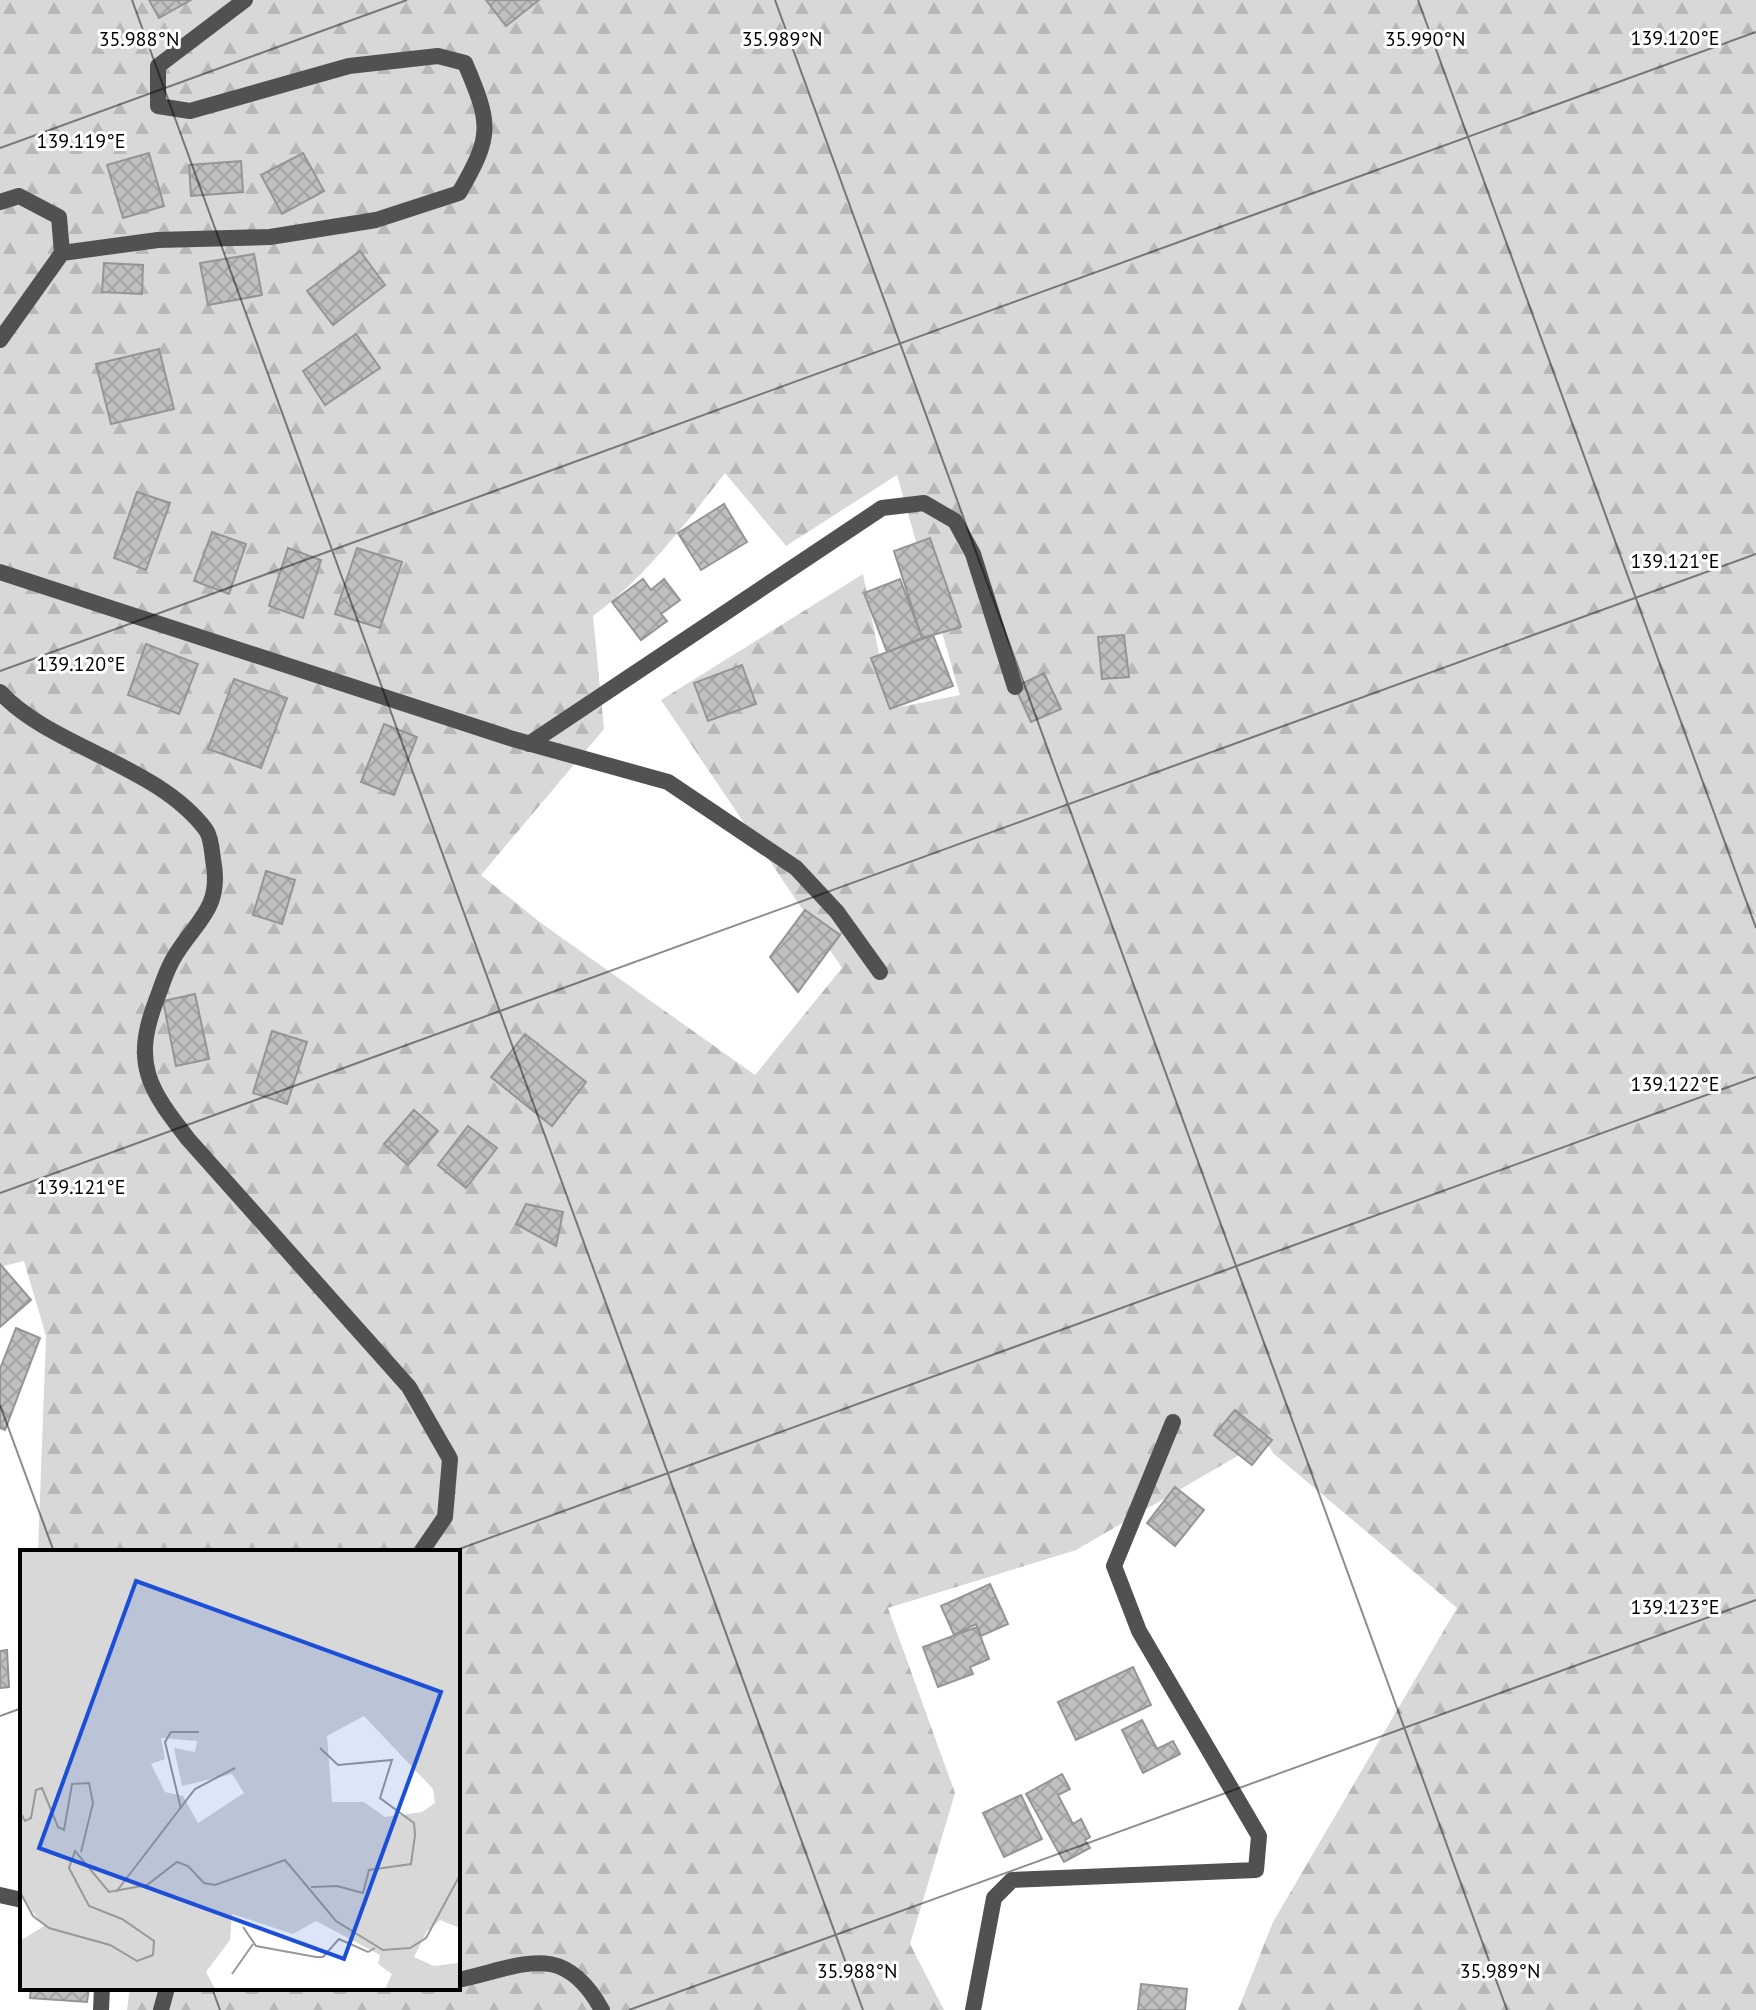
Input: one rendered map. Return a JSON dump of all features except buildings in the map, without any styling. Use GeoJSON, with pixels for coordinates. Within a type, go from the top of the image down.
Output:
{"type":"FeatureCollection","features":[{"type":"Feature","properties":{"kind":"street"},"geometry":{"type":"LineString","coordinates":[[62,253],[158,240],[270,237],[376,220],[459,193],[483,152],[484,107],[465,63],[438,56],[349,66],[190,111],[158,106],[158,66],[245,0]]}},
{"type":"Feature","properties":{"kind":"street"},"geometry":{"type":"LineString","coordinates":[[0,202],[19,196],[59,217],[62,253],[0,340]]}},
{"type":"Feature","properties":{"kind":"street"},"geometry":{"type":"LineString","coordinates":[[529,744],[882,508],[924,503],[955,521],[973,554],[1015,687]]}},
{"type":"Feature","properties":{"kind":"street"},"geometry":{"type":"LineString","coordinates":[[0,572],[529,744],[668,782],[796,868],[837,912],[880,972]]}},
{"type":"Feature","properties":{"kind":"street"},"geometry":{"type":"LineString","coordinates":[[0,692],[15,708],[111,759],[176,801],[208,832],[217,879],[212,905],[172,962],[144,1033],[145,1068],[158,1101],[188,1139],[409,1387],[431,1424],[450,1459],[445,1517],[422,1550]]}},
{"type":"Feature","properties":{"kind":"street"},"geometry":{"type":"LineString","coordinates":[[973,2010],[994,1898],[1012,1880],[1256,1870],[1259,1836],[1139,1631],[1114,1566],[1173,1422]]}},
{"type":"Feature","properties":{"kind":"street"},"geometry":{"type":"LineString","coordinates":[[0,1895],[20,1900]]}},
{"type":"Feature","properties":{"kind":"street"},"geometry":{"type":"LineString","coordinates":[[460,1980],[546,1961],[568,1968],[592,1992],[602,2010]]}},
{"type":"Feature","properties":{"kind":"street"},"geometry":{"type":"LineString","coordinates":[[101,2010],[102,1990]]}},
{"type":"Feature","properties":{"kind":"street"},"geometry":{"type":"LineString","coordinates":[[161,2010],[166,1990]]}},
{"type":"Feature","properties":{"kind":"green space"},"geometry":{"type":"Polygon","coordinates":[[[0,0],[1756,0],[1756,2010],[1238,2010],[1273,1922],[1457,1608],[1273,1453],[1265,1440],[1076,1550],[888,1608],[955,1793],[910,1944],[944,2010],[127,2010],[130,1990],[460,1990],[460,1550],[38,1550],[46,1336],[24,1261],[0,1267],[0,0]],[[725,473],[647,567],[593,616],[604,729],[481,875],[541,923],[755,1075],[842,968],[661,700],[863,574],[890,709],[960,695],[897,475],[786,546],[725,473]]]}}]}
